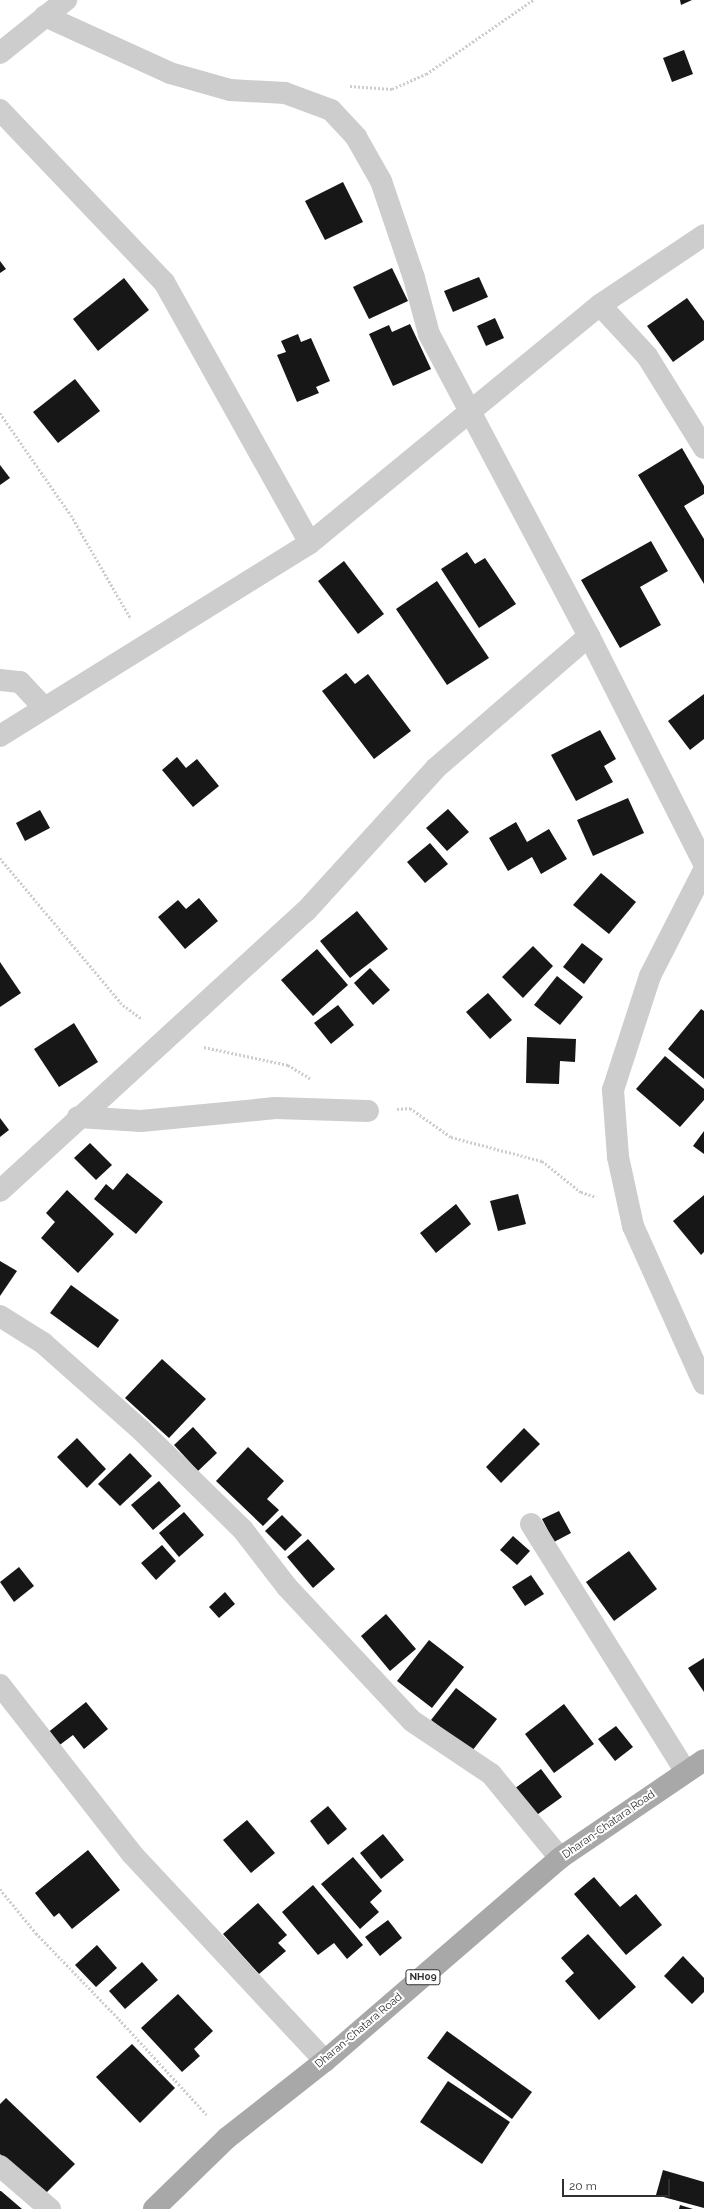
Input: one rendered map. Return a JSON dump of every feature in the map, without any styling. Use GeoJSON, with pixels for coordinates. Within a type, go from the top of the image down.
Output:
{"type":"FeatureCollection","features":[{"type":"Feature","properties":{"kind":"main road","name":"Dharan-Chatara Road"},"geometry":{"type":"LineString","coordinates":[[154,2209],[227,2138],[325,2061],[560,1858],[685,1770],[704,1760]]}},
{"type":"Feature","properties":{"kind":"street"},"geometry":{"type":"LineString","coordinates":[[0,53],[66,0]]}},
{"type":"Feature","properties":{"kind":"street"},"geometry":{"type":"LineString","coordinates":[[46,16],[170,73],[230,90],[285,94],[331,110],[356,136],[381,181],[414,278],[429,334],[588,636],[704,864]]}},
{"type":"Feature","properties":{"kind":"street"},"geometry":{"type":"LineString","coordinates":[[0,110],[164,282],[310,543]]}},
{"type":"Feature","properties":{"kind":"street"},"geometry":{"type":"LineString","coordinates":[[0,736],[43,707],[310,543],[470,410],[600,305],[704,235]]}},
{"type":"Feature","properties":{"kind":"street"},"geometry":{"type":"LineString","coordinates":[[600,305],[647,356],[704,448]]}},
{"type":"Feature","properties":{"kind":"street"},"geometry":{"type":"LineString","coordinates":[[0,1191],[78,1117],[168,1039],[306,911],[436,768],[588,636]]}},
{"type":"Feature","properties":{"kind":"street"},"geometry":{"type":"LineString","coordinates":[[0,680],[20,682],[43,707]]}},
{"type":"Feature","properties":{"kind":"street"},"geometry":{"type":"LineString","coordinates":[[704,870],[650,976],[613,1090],[618,1158],[633,1226],[704,1384]]}},
{"type":"Feature","properties":{"kind":"street"},"geometry":{"type":"LineString","coordinates":[[78,1117],[141,1121],[275,1108],[368,1111]]}},
{"type":"Feature","properties":{"kind":"street"},"geometry":{"type":"LineString","coordinates":[[0,1316],[43,1344],[142,1431],[243,1530],[287,1587],[412,1721],[491,1774],[560,1858]]}},
{"type":"Feature","properties":{"kind":"street"},"geometry":{"type":"LineString","coordinates":[[531,1524],[685,1770]]}},
{"type":"Feature","properties":{"kind":"street"},"geometry":{"type":"LineString","coordinates":[[0,1685],[132,1854],[325,2061]]}},
{"type":"Feature","properties":{"kind":"street"},"geometry":{"type":"LineString","coordinates":[[0,2166],[50,2209]]}},
{"type":"Feature","properties":{"kind":"path"},"geometry":{"type":"LineString","coordinates":[[345,86],[392,89],[426,74],[533,0]]}},
{"type":"Feature","properties":{"kind":"path"},"geometry":{"type":"LineString","coordinates":[[0,412],[71,515],[146,645]]}},
{"type":"Feature","properties":{"kind":"path"},"geometry":{"type":"LineString","coordinates":[[0,858],[123,1005],[168,1039],[288,1065],[314,1080]]}},
{"type":"Feature","properties":{"kind":"path"},"geometry":{"type":"LineString","coordinates":[[368,1111],[410,1108],[451,1137],[542,1161],[581,1192],[629,1207]]}},
{"type":"Feature","properties":{"kind":"path"},"geometry":{"type":"LineString","coordinates":[[0,1889],[36,1933],[119,2019],[227,2138]]}},
{"type":"Feature","properties":{"kind":"building"},"geometry":{"type":"Polygon","coordinates":[[[680,0],[692,0],[681,5],[680,0]]]}},
{"type":"Feature","properties":{"kind":"building"},"geometry":{"type":"Polygon","coordinates":[[[684,50],[693,74],[672,82],[663,58],[684,50]]]}},
{"type":"Feature","properties":{"kind":"building"},"geometry":{"type":"Polygon","coordinates":[[[343,182],[363,222],[325,240],[305,201],[343,182]]]}},
{"type":"Feature","properties":{"kind":"building"},"geometry":{"type":"Polygon","coordinates":[[[0,261],[6,269],[0,273],[0,261]]]}},
{"type":"Feature","properties":{"kind":"building"},"geometry":{"type":"Polygon","coordinates":[[[392,268],[408,301],[369,319],[353,287],[392,268]]]}},
{"type":"Feature","properties":{"kind":"building"},"geometry":{"type":"Polygon","coordinates":[[[479,277],[488,297],[453,312],[444,291],[479,277]]]}},
{"type":"Feature","properties":{"kind":"building"},"geometry":{"type":"Polygon","coordinates":[[[124,278],[149,310],[98,351],[73,319],[124,278]]]}},
{"type":"Feature","properties":{"kind":"building"},"geometry":{"type":"Polygon","coordinates":[[[687,298],[704,321],[704,340],[673,362],[647,326],[687,298]]]}},
{"type":"Feature","properties":{"kind":"building"},"geometry":{"type":"Polygon","coordinates":[[[495,318],[504,338],[486,346],[477,326],[495,318]]]}},
{"type":"Feature","properties":{"kind":"building"},"geometry":{"type":"Polygon","coordinates":[[[410,324],[431,369],[393,386],[369,334],[389,325],[392,332],[410,324]]]}},
{"type":"Feature","properties":{"kind":"building"},"geometry":{"type":"Polygon","coordinates":[[[298,334],[301,342],[311,338],[330,381],[316,387],[319,393],[297,402],[277,355],[286,352],[281,341],[298,334]]]}},
{"type":"Feature","properties":{"kind":"building"},"geometry":{"type":"Polygon","coordinates":[[[75,379],[100,411],[58,443],[33,412],[75,379]]]}},
{"type":"Feature","properties":{"kind":"building"},"geometry":{"type":"Polygon","coordinates":[[[682,448],[704,486],[704,494],[684,506],[704,539],[704,584],[638,475],[682,448]]]}},
{"type":"Feature","properties":{"kind":"building"},"geometry":{"type":"Polygon","coordinates":[[[0,465],[10,478],[0,485],[0,465]]]}},
{"type":"Feature","properties":{"kind":"building"},"geometry":{"type":"Polygon","coordinates":[[[651,541],[668,571],[640,587],[661,625],[620,648],[581,580],[651,541]]]}},
{"type":"Feature","properties":{"kind":"building"},"geometry":{"type":"Polygon","coordinates":[[[467,552],[475,564],[485,558],[516,604],[479,628],[441,569],[467,552]]]}},
{"type":"Feature","properties":{"kind":"building"},"geometry":{"type":"Polygon","coordinates":[[[344,561],[384,614],[358,634],[318,581],[344,561]]]}},
{"type":"Feature","properties":{"kind":"building"},"geometry":{"type":"Polygon","coordinates":[[[437,581],[489,658],[447,685],[396,609],[437,581]]]}},
{"type":"Feature","properties":{"kind":"building"},"geometry":{"type":"Polygon","coordinates":[[[346,673],[355,684],[368,674],[411,731],[374,759],[322,691],[346,673]]]}},
{"type":"Feature","properties":{"kind":"building"},"geometry":{"type":"Polygon","coordinates":[[[704,694],[704,739],[690,750],[668,721],[704,694]]]}},
{"type":"Feature","properties":{"kind":"building"},"geometry":{"type":"Polygon","coordinates":[[[600,730],[616,759],[604,766],[613,782],[576,801],[551,755],[600,730]]]}},
{"type":"Feature","properties":{"kind":"building"},"geometry":{"type":"Polygon","coordinates":[[[177,757],[186,768],[197,759],[219,786],[193,807],[162,770],[177,757]]]}},
{"type":"Feature","properties":{"kind":"building"},"geometry":{"type":"Polygon","coordinates":[[[628,798],[644,833],[593,856],[577,820],[628,798]]]}},
{"type":"Feature","properties":{"kind":"building"},"geometry":{"type":"Polygon","coordinates":[[[448,809],[469,832],[447,851],[426,828],[448,809]]]}},
{"type":"Feature","properties":{"kind":"building"},"geometry":{"type":"Polygon","coordinates":[[[40,810],[50,828],[25,841],[16,823],[40,810]]]}},
{"type":"Feature","properties":{"kind":"building"},"geometry":{"type":"Polygon","coordinates":[[[516,822],[527,842],[549,829],[567,859],[541,874],[532,857],[508,871],[489,838],[516,822]]]}},
{"type":"Feature","properties":{"kind":"building"},"geometry":{"type":"Polygon","coordinates":[[[430,843],[448,864],[425,883],[407,862],[430,843]]]}},
{"type":"Feature","properties":{"kind":"building"},"geometry":{"type":"Polygon","coordinates":[[[601,873],[636,902],[609,934],[573,905],[601,873]]]}},
{"type":"Feature","properties":{"kind":"building"},"geometry":{"type":"Polygon","coordinates":[[[199,898],[218,921],[185,949],[158,917],[178,900],[186,909],[199,898]]]}},
{"type":"Feature","properties":{"kind":"building"},"geometry":{"type":"Polygon","coordinates":[[[357,911],[388,949],[350,978],[320,941],[357,911]]]}},
{"type":"Feature","properties":{"kind":"building"},"geometry":{"type":"Polygon","coordinates":[[[582,943],[603,959],[584,984],[563,967],[582,943]]]}},
{"type":"Feature","properties":{"kind":"building"},"geometry":{"type":"Polygon","coordinates":[[[533,946],[553,966],[523,998],[502,977],[533,946]]]}},
{"type":"Feature","properties":{"kind":"building"},"geometry":{"type":"Polygon","coordinates":[[[317,949],[348,985],[313,1016],[281,980],[317,949]]]}},
{"type":"Feature","properties":{"kind":"building"},"geometry":{"type":"Polygon","coordinates":[[[0,962],[21,993],[0,1007],[0,962]]]}},
{"type":"Feature","properties":{"kind":"building"},"geometry":{"type":"Polygon","coordinates":[[[370,968],[390,990],[373,1005],[354,983],[370,968]]]}},
{"type":"Feature","properties":{"kind":"building"},"geometry":{"type":"Polygon","coordinates":[[[557,976],[583,997],[560,1025],[534,1005],[557,976]]]}},
{"type":"Feature","properties":{"kind":"building"},"geometry":{"type":"Polygon","coordinates":[[[488,993],[512,1020],[490,1039],[466,1012],[488,993]]]}},
{"type":"Feature","properties":{"kind":"building"},"geometry":{"type":"Polygon","coordinates":[[[338,1005],[354,1025],[331,1044],[314,1023],[338,1005]]]}},
{"type":"Feature","properties":{"kind":"building"},"geometry":{"type":"Polygon","coordinates":[[[701,1009],[704,1011],[704,1079],[668,1049],[701,1009]]]}},
{"type":"Feature","properties":{"kind":"building"},"geometry":{"type":"Polygon","coordinates":[[[74,1023],[98,1062],[59,1087],[34,1049],[74,1023]]]}},
{"type":"Feature","properties":{"kind":"building"},"geometry":{"type":"Polygon","coordinates":[[[527,1037],[576,1039],[575,1062],[560,1061],[559,1084],[526,1083],[527,1037]]]}},
{"type":"Feature","properties":{"kind":"building"},"geometry":{"type":"Polygon","coordinates":[[[665,1056],[704,1089],[704,1100],[680,1127],[636,1089],[665,1056]]]}},
{"type":"Feature","properties":{"kind":"building"},"geometry":{"type":"Polygon","coordinates":[[[0,1118],[9,1130],[0,1137],[0,1118]]]}},
{"type":"Feature","properties":{"kind":"building"},"geometry":{"type":"Polygon","coordinates":[[[704,1131],[704,1154],[693,1146],[704,1131]]]}},
{"type":"Feature","properties":{"kind":"building"},"geometry":{"type":"Polygon","coordinates":[[[90,1143],[112,1165],[96,1180],[74,1158],[90,1143]]]}},
{"type":"Feature","properties":{"kind":"building"},"geometry":{"type":"Polygon","coordinates":[[[127,1173],[163,1202],[136,1234],[94,1199],[106,1184],[113,1190],[127,1173]]]}},
{"type":"Feature","properties":{"kind":"building"},"geometry":{"type":"Polygon","coordinates":[[[67,1190],[114,1234],[78,1273],[41,1238],[55,1222],[46,1213],[67,1190]]]}},
{"type":"Feature","properties":{"kind":"building"},"geometry":{"type":"Polygon","coordinates":[[[518,1194],[526,1224],[498,1231],[490,1201],[518,1194]]]}},
{"type":"Feature","properties":{"kind":"building"},"geometry":{"type":"Polygon","coordinates":[[[704,1195],[704,1252],[701,1255],[673,1221],[704,1195]]]}},
{"type":"Feature","properties":{"kind":"building"},"geometry":{"type":"Polygon","coordinates":[[[456,1204],[471,1224],[436,1253],[420,1233],[456,1204]]]}},
{"type":"Feature","properties":{"kind":"building"},"geometry":{"type":"Polygon","coordinates":[[[0,1261],[17,1271],[0,1296],[0,1261]]]}},
{"type":"Feature","properties":{"kind":"building"},"geometry":{"type":"Polygon","coordinates":[[[71,1285],[119,1320],[98,1348],[50,1313],[71,1285]]]}},
{"type":"Feature","properties":{"kind":"building"},"geometry":{"type":"Polygon","coordinates":[[[162,1359],[206,1399],[169,1438],[125,1398],[162,1359]]]}},
{"type":"Feature","properties":{"kind":"building"},"geometry":{"type":"Polygon","coordinates":[[[193,1427],[217,1453],[198,1471],[174,1445],[193,1427]]]}},
{"type":"Feature","properties":{"kind":"building"},"geometry":{"type":"Polygon","coordinates":[[[524,1428],[540,1444],[501,1483],[486,1467],[524,1428]]]}},
{"type":"Feature","properties":{"kind":"building"},"geometry":{"type":"Polygon","coordinates":[[[77,1438],[106,1469],[87,1488],[57,1457],[77,1438]]]}},
{"type":"Feature","properties":{"kind":"building"},"geometry":{"type":"Polygon","coordinates":[[[248,1447],[284,1481],[267,1499],[279,1510],[263,1526],[216,1481],[248,1447]]]}},
{"type":"Feature","properties":{"kind":"building"},"geometry":{"type":"Polygon","coordinates":[[[130,1453],[152,1476],[120,1506],[98,1484],[130,1453]]]}},
{"type":"Feature","properties":{"kind":"building"},"geometry":{"type":"Polygon","coordinates":[[[159,1481],[181,1506],[153,1530],[131,1505],[159,1481]]]}},
{"type":"Feature","properties":{"kind":"building"},"geometry":{"type":"Polygon","coordinates":[[[559,1511],[571,1533],[554,1542],[542,1519],[559,1511]]]}},
{"type":"Feature","properties":{"kind":"building"},"geometry":{"type":"Polygon","coordinates":[[[184,1512],[204,1535],[179,1557],[159,1533],[184,1512]]]}},
{"type":"Feature","properties":{"kind":"building"},"geometry":{"type":"Polygon","coordinates":[[[282,1515],[302,1535],[285,1551],[265,1531],[282,1515]]]}},
{"type":"Feature","properties":{"kind":"building"},"geometry":{"type":"Polygon","coordinates":[[[513,1536],[530,1551],[517,1565],[500,1550],[513,1536]]]}},
{"type":"Feature","properties":{"kind":"building"},"geometry":{"type":"Polygon","coordinates":[[[308,1539],[335,1569],[313,1588],[287,1557],[308,1539]]]}},
{"type":"Feature","properties":{"kind":"building"},"geometry":{"type":"Polygon","coordinates":[[[162,1545],[176,1561],[156,1580],[141,1563],[162,1545]]]}},
{"type":"Feature","properties":{"kind":"building"},"geometry":{"type":"Polygon","coordinates":[[[629,1551],[657,1589],[614,1621],[586,1582],[629,1551]]]}},
{"type":"Feature","properties":{"kind":"building"},"geometry":{"type":"Polygon","coordinates":[[[19,1567],[34,1586],[14,1602],[0,1582],[19,1567]]]}},
{"type":"Feature","properties":{"kind":"building"},"geometry":{"type":"Polygon","coordinates":[[[531,1575],[544,1594],[525,1606],[512,1587],[531,1575]]]}},
{"type":"Feature","properties":{"kind":"building"},"geometry":{"type":"Polygon","coordinates":[[[225,1592],[235,1604],[219,1618],[209,1607],[225,1592]]]}},
{"type":"Feature","properties":{"kind":"building"},"geometry":{"type":"Polygon","coordinates":[[[386,1614],[416,1649],[390,1671],[361,1636],[386,1614]]]}},
{"type":"Feature","properties":{"kind":"building"},"geometry":{"type":"Polygon","coordinates":[[[429,1640],[464,1667],[432,1708],[397,1681],[429,1640]]]}},
{"type":"Feature","properties":{"kind":"building"},"geometry":{"type":"Polygon","coordinates":[[[704,1658],[704,1692],[688,1668],[704,1658]]]}},
{"type":"Feature","properties":{"kind":"building"},"geometry":{"type":"Polygon","coordinates":[[[456,1688],[497,1719],[472,1751],[431,1720],[456,1688]]]}},
{"type":"Feature","properties":{"kind":"building"},"geometry":{"type":"Polygon","coordinates":[[[86,1702],[108,1729],[84,1749],[73,1735],[57,1747],[46,1734],[86,1702]]]}},
{"type":"Feature","properties":{"kind":"building"},"geometry":{"type":"Polygon","coordinates":[[[564,1704],[594,1744],[554,1773],[525,1734],[564,1704]]]}},
{"type":"Feature","properties":{"kind":"building"},"geometry":{"type":"Polygon","coordinates":[[[616,1726],[633,1747],[615,1761],[598,1739],[616,1726]]]}},
{"type":"Feature","properties":{"kind":"building"},"geometry":{"type":"Polygon","coordinates":[[[541,1769],[562,1797],[534,1817],[514,1789],[541,1769]]]}},
{"type":"Feature","properties":{"kind":"building"},"geometry":{"type":"Polygon","coordinates":[[[328,1806],[347,1829],[328,1845],[310,1821],[328,1806]]]}},
{"type":"Feature","properties":{"kind":"building"},"geometry":{"type":"Polygon","coordinates":[[[247,1820],[275,1853],[251,1873],[223,1840],[247,1820]]]}},
{"type":"Feature","properties":{"kind":"building"},"geometry":{"type":"Polygon","coordinates":[[[383,1834],[404,1860],[381,1879],[360,1853],[383,1834]]]}},
{"type":"Feature","properties":{"kind":"building"},"geometry":{"type":"Polygon","coordinates":[[[88,1850],[120,1890],[72,1929],[59,1913],[54,1917],[35,1893],[88,1850]]]}},
{"type":"Feature","properties":{"kind":"building"},"geometry":{"type":"Polygon","coordinates":[[[353,1857],[382,1891],[370,1902],[379,1912],[360,1929],[321,1884],[353,1857]]]}},
{"type":"Feature","properties":{"kind":"building"},"geometry":{"type":"Polygon","coordinates":[[[594,1877],[620,1907],[636,1894],[662,1925],[626,1955],[574,1894],[594,1877]]]}},
{"type":"Feature","properties":{"kind":"building"},"geometry":{"type":"Polygon","coordinates":[[[313,1885],[363,1945],[347,1959],[334,1943],[318,1955],[282,1912],[313,1885]]]}},
{"type":"Feature","properties":{"kind":"building"},"geometry":{"type":"Polygon","coordinates":[[[258,1903],[287,1935],[278,1943],[286,1951],[259,1974],[223,1934],[258,1903]]]}},
{"type":"Feature","properties":{"kind":"building"},"geometry":{"type":"Polygon","coordinates":[[[388,1920],[402,1938],[380,1956],[365,1937],[388,1920]]]}},
{"type":"Feature","properties":{"kind":"building"},"geometry":{"type":"Polygon","coordinates":[[[588,1934],[636,1987],[599,2020],[565,1981],[574,1973],[561,1958],[588,1934]]]}},
{"type":"Feature","properties":{"kind":"building"},"geometry":{"type":"Polygon","coordinates":[[[97,1945],[117,1968],[96,1987],[75,1965],[97,1945]]]}},
{"type":"Feature","properties":{"kind":"building"},"geometry":{"type":"Polygon","coordinates":[[[683,1956],[704,1978],[704,1992],[692,2004],[664,1976],[683,1956]]]}},
{"type":"Feature","properties":{"kind":"building"},"geometry":{"type":"Polygon","coordinates":[[[142,1962],[158,1980],[125,2009],[109,1991],[142,1962]]]}},
{"type":"Feature","properties":{"kind":"building"},"geometry":{"type":"Polygon","coordinates":[[[178,1994],[213,2031],[194,2049],[200,2056],[182,2072],[141,2028],[178,1994]]]}},
{"type":"Feature","properties":{"kind":"building"},"geometry":{"type":"Polygon","coordinates":[[[447,2031],[532,2092],[512,2119],[427,2058],[447,2031]]]}},
{"type":"Feature","properties":{"kind":"building"},"geometry":{"type":"Polygon","coordinates":[[[132,2044],[175,2088],[140,2123],[96,2077],[132,2044]]]}},
{"type":"Feature","properties":{"kind":"building"},"geometry":{"type":"Polygon","coordinates":[[[448,2081],[510,2122],[482,2164],[420,2122],[448,2081]]]}},
{"type":"Feature","properties":{"kind":"building"},"geometry":{"type":"Polygon","coordinates":[[[6,2098],[75,2164],[43,2196],[0,2154],[0,2104],[6,2098]]]}},
{"type":"Feature","properties":{"kind":"building"},"geometry":{"type":"Polygon","coordinates":[[[663,2170],[704,2182],[704,2208],[656,2195],[663,2170]]]}},
{"type":"Feature","properties":{"kind":"building"},"geometry":{"type":"Polygon","coordinates":[[[1,2191],[22,2209],[0,2209],[1,2191]]]}},
{"type":"Feature","properties":{"kind":"building"},"geometry":{"type":"Polygon","coordinates":[[[680,2205],[693,2209],[679,2209],[680,2205]]]}}]}
